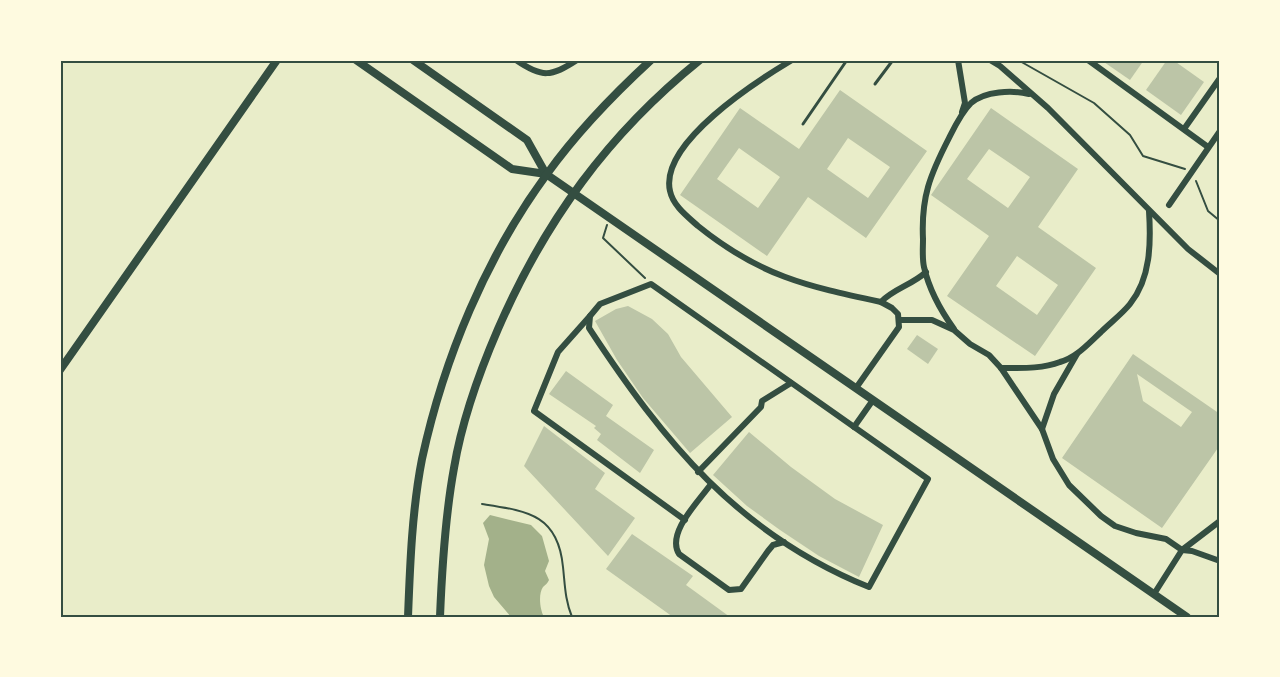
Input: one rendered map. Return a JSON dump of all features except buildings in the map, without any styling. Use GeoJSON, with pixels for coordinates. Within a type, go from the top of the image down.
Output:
{"type":"FeatureCollection","features":[{"type":"Feature","properties":{"kind":"street"},"geometry":{"type":"LineString","coordinates":[[60,370],[277,60]]}},
{"type":"Feature","properties":{"kind":"street"},"geometry":{"type":"LineString","coordinates":[[356,60],[512,169],[546,174]]}},
{"type":"Feature","properties":{"kind":"street"},"geometry":{"type":"LineString","coordinates":[[413,60],[527,140],[546,174],[1187,617]]}},
{"type":"Feature","properties":{"kind":"street"},"geometry":{"type":"LineString","coordinates":[[516,60],[532,71],[545,74],[560,72],[577,60]]}},
{"type":"Feature","properties":{"kind":"street"},"geometry":{"type":"LineString","coordinates":[[408,617],[410,566],[422,461],[434,411],[452,353],[502,244],[546,174],[596,114],[651,60]]}},
{"type":"Feature","properties":{"kind":"street"},"geometry":{"type":"LineString","coordinates":[[440,617],[442,568],[454,467],[483,364],[504,314],[531,259],[573,193],[620,136],[656,99],[700,60]]}},
{"type":"Feature","properties":{"kind":"street"},"geometry":{"type":"LineString","coordinates":[[792,60],[753,84],[700,128],[685,146],[675,164],[669,191],[677,205],[694,222],[736,254],[758,267],[800,284],[881,302],[898,314],[898,327],[856,388]]}},
{"type":"Feature","properties":{"kind":"street"},"geometry":{"type":"LineString","coordinates":[[958,60],[965,102],[961,116],[931,175],[924,199],[922,228],[924,265],[942,312],[954,330],[970,344],[988,355],[1001,368],[1042,429],[1053,459],[1069,485],[1101,516],[1114,526],[1166,539],[1182,550],[1192,551],[1220,561]]}},
{"type":"Feature","properties":{"kind":"street"},"geometry":{"type":"LineString","coordinates":[[990,60],[1048,108],[1188,249],[1220,274]]}},
{"type":"Feature","properties":{"kind":"street"},"geometry":{"type":"LineString","coordinates":[[1088,60],[1209,147]]}},
{"type":"Feature","properties":{"kind":"street"},"geometry":{"type":"LineString","coordinates":[[1184,129],[1220,78]]}},
{"type":"Feature","properties":{"kind":"street"},"geometry":{"type":"LineString","coordinates":[[961,116],[972,102],[986,96],[1022,93],[1032,95]]}},
{"type":"Feature","properties":{"kind":"street"},"geometry":{"type":"LineString","coordinates":[[1169,205],[1220,131]]}},
{"type":"Feature","properties":{"kind":"street"},"geometry":{"type":"LineString","coordinates":[[1001,368],[1048,366],[1061,362],[1077,354],[1130,304],[1148,263],[1149,210]]}},
{"type":"Feature","properties":{"kind":"street"},"geometry":{"type":"LineString","coordinates":[[881,302],[887,295],[910,284],[926,272]]}},
{"type":"Feature","properties":{"kind":"street"},"geometry":{"type":"LineString","coordinates":[[590,316],[589,328],[632,393],[698,472],[731,503],[784,542],[838,574],[869,587],[928,479],[651,284],[600,304],[558,352],[534,411],[685,520]]}},
{"type":"Feature","properties":{"kind":"street"},"geometry":{"type":"LineString","coordinates":[[899,320],[932,320],[954,330]]}},
{"type":"Feature","properties":{"kind":"street"},"geometry":{"type":"LineString","coordinates":[[1042,429],[1054,394],[1077,354]]}},
{"type":"Feature","properties":{"kind":"street"},"geometry":{"type":"LineString","coordinates":[[698,472],[761,407],[762,401],[792,383]]}},
{"type":"Feature","properties":{"kind":"street"},"geometry":{"type":"LineString","coordinates":[[854,427],[873,400]]}},
{"type":"Feature","properties":{"kind":"street"},"geometry":{"type":"LineString","coordinates":[[711,484],[677,531],[675,548],[679,554],[729,590],[741,589],[768,550],[773,545],[784,542]]}},
{"type":"Feature","properties":{"kind":"street"},"geometry":{"type":"LineString","coordinates":[[1154,594],[1182,550],[1220,521]]}},
{"type":"Feature","properties":{"kind":"lane"},"geometry":{"type":"LineString","coordinates":[[803,124],[847,60]]}},
{"type":"Feature","properties":{"kind":"lane"},"geometry":{"type":"LineString","coordinates":[[875,84],[893,60]]}},
{"type":"Feature","properties":{"kind":"path"},"geometry":{"type":"LineString","coordinates":[[1018,60],[1094,103],[1130,135],[1143,156],[1192,171],[1208,212],[1220,221]]}},
{"type":"Feature","properties":{"kind":"path"},"geometry":{"type":"LineString","coordinates":[[609,218],[603,238],[651,284]]}},
{"type":"Feature","properties":{"kind":"path"},"geometry":{"type":"LineString","coordinates":[[482,504],[533,516],[545,523],[553,532],[560,543],[567,604],[572,617]]}},
{"type":"Feature","properties":{"kind":"shaded area"},"geometry":{"type":"Polygon","coordinates":[[[490,515],[531,525],[542,536],[549,561],[545,571],[549,580],[541,590],[540,598],[544,617],[511,617],[494,597],[484,565],[489,539],[483,523],[490,515]]]}}]}
